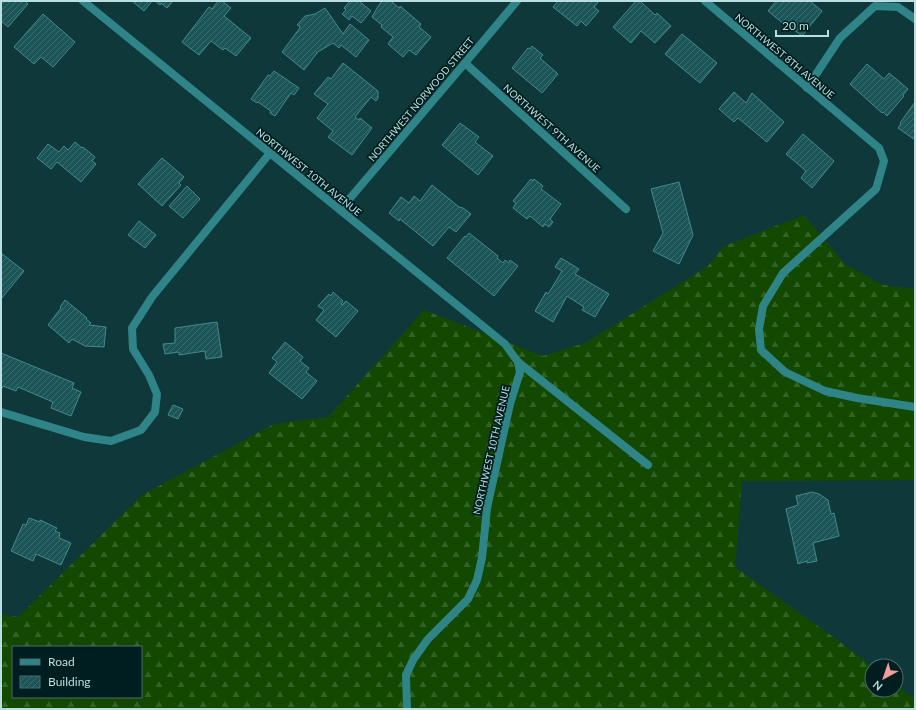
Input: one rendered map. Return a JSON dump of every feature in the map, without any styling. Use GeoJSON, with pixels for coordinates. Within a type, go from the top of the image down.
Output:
{"type":"FeatureCollection","features":[{"type":"Feature","properties":{"kind":"street","name":"NORTHWEST 10TH AVENUE"},"geometry":{"type":"LineString","coordinates":[[83,1],[505,344],[518,362],[648,465]]}},
{"type":"Feature","properties":{"kind":"street","name":"NORTHWEST NORWOOD STREET"},"geometry":{"type":"LineString","coordinates":[[340,210],[517,1]]}},
{"type":"Feature","properties":{"kind":"street","name":"NORTHWEST 8TH AVENUE"},"geometry":{"type":"LineString","coordinates":[[705,1],[879,148],[884,161],[876,189],[783,273],[763,306],[759,329],[761,350],[786,372],[825,391],[857,398],[915,407]]}},
{"type":"Feature","properties":{"kind":"street"},"geometry":{"type":"LineString","coordinates":[[807,88],[840,38],[875,6],[898,7],[915,19]]}},
{"type":"Feature","properties":{"kind":"street","name":"NORTHWEST 9TH AVENUE"},"geometry":{"type":"LineString","coordinates":[[465,63],[626,208]]}},
{"type":"Feature","properties":{"kind":"street"},"geometry":{"type":"LineString","coordinates":[[1,412],[84,437],[110,441],[141,430],[155,412],[157,394],[133,349],[132,328],[152,297],[270,153]]}},
{"type":"Feature","properties":{"kind":"street","name":"NORTHWEST 10TH AVENUE"},"geometry":{"type":"LineString","coordinates":[[407,709],[406,675],[413,660],[428,639],[468,599],[477,580],[482,558],[486,508],[510,404],[520,372],[518,362]]}},
{"type":"Feature","properties":{"kind":"green space"},"geometry":{"type":"Polygon","coordinates":[[[804,215],[845,264],[883,285],[915,289],[915,480],[742,481],[735,567],[864,660],[864,698],[904,698],[904,691],[915,699],[915,709],[1,709],[1,614],[18,617],[142,495],[274,424],[328,417],[424,310],[543,356],[585,343],[708,266],[724,246],[804,215]]]}},
{"type":"Feature","properties":{"kind":"building"},"geometry":{"type":"Polygon","coordinates":[[[1,1],[25,1],[28,4],[8,27],[1,21],[1,1]]]}},
{"type":"Feature","properties":{"kind":"building"},"geometry":{"type":"Polygon","coordinates":[[[132,1],[152,1],[144,11],[132,1]]]}},
{"type":"Feature","properties":{"kind":"building"},"geometry":{"type":"Polygon","coordinates":[[[155,1],[173,1],[167,8],[161,3],[160,5],[155,1]]]}},
{"type":"Feature","properties":{"kind":"building"},"geometry":{"type":"Polygon","coordinates":[[[218,1],[222,1],[231,8],[224,16],[251,38],[236,56],[225,48],[223,50],[211,41],[199,55],[182,42],[209,7],[212,9],[218,1]]]}},
{"type":"Feature","properties":{"kind":"building"},"geometry":{"type":"Polygon","coordinates":[[[350,1],[359,1],[371,11],[361,23],[352,16],[349,20],[342,14],[346,10],[344,8],[350,1]]]}},
{"type":"Feature","properties":{"kind":"building"},"geometry":{"type":"Polygon","coordinates":[[[382,1],[391,1],[399,8],[400,6],[421,24],[419,27],[431,37],[416,55],[409,50],[403,57],[388,44],[393,37],[372,17],[382,1]]]}},
{"type":"Feature","properties":{"kind":"building"},"geometry":{"type":"Polygon","coordinates":[[[558,1],[599,1],[594,7],[599,11],[586,26],[581,21],[577,26],[553,7],[558,1]]]}},
{"type":"Feature","properties":{"kind":"building"},"geometry":{"type":"Polygon","coordinates":[[[636,1],[640,1],[655,15],[657,13],[671,26],[655,43],[641,31],[631,43],[613,27],[636,1]]]}},
{"type":"Feature","properties":{"kind":"building"},"geometry":{"type":"Polygon","coordinates":[[[776,1],[810,1],[822,11],[802,36],[793,29],[792,31],[768,11],[776,1]]]}},
{"type":"Feature","properties":{"kind":"building"},"geometry":{"type":"Polygon","coordinates":[[[325,8],[343,34],[350,24],[369,40],[356,57],[341,45],[339,48],[333,43],[316,53],[304,70],[282,52],[299,29],[300,26],[297,25],[305,16],[315,14],[325,8]]]}},
{"type":"Feature","properties":{"kind":"building"},"geometry":{"type":"Polygon","coordinates":[[[43,14],[75,42],[53,67],[41,57],[34,64],[14,47],[43,14]]]}},
{"type":"Feature","properties":{"kind":"building"},"geometry":{"type":"Polygon","coordinates":[[[682,34],[717,63],[700,83],[665,54],[682,34]]]}},
{"type":"Feature","properties":{"kind":"building"},"geometry":{"type":"Polygon","coordinates":[[[532,46],[543,55],[540,58],[558,74],[542,93],[512,68],[528,48],[530,49],[532,46]]]}},
{"type":"Feature","properties":{"kind":"building"},"geometry":{"type":"Polygon","coordinates":[[[343,63],[378,91],[378,98],[376,101],[371,97],[355,117],[359,120],[360,118],[372,128],[352,155],[328,137],[333,131],[317,118],[328,104],[314,94],[328,77],[331,79],[343,63]]]}},
{"type":"Feature","properties":{"kind":"building"},"geometry":{"type":"Polygon","coordinates":[[[867,64],[884,79],[889,73],[908,89],[887,116],[850,84],[867,64]]]}},
{"type":"Feature","properties":{"kind":"building"},"geometry":{"type":"Polygon","coordinates":[[[274,71],[299,88],[294,95],[291,93],[275,116],[270,113],[271,111],[251,99],[268,75],[270,76],[274,71]]]}},
{"type":"Feature","properties":{"kind":"building"},"geometry":{"type":"Polygon","coordinates":[[[734,92],[746,103],[752,93],[784,122],[767,142],[738,118],[734,122],[719,109],[734,92]]]}},
{"type":"Feature","properties":{"kind":"building"},"geometry":{"type":"Polygon","coordinates":[[[915,102],[915,140],[898,128],[915,102]]]}},
{"type":"Feature","properties":{"kind":"building"},"geometry":{"type":"Polygon","coordinates":[[[460,123],[479,137],[475,142],[493,156],[478,175],[442,145],[460,123]]]}},
{"type":"Feature","properties":{"kind":"building"},"geometry":{"type":"Polygon","coordinates":[[[803,134],[834,161],[812,188],[801,178],[806,171],[786,154],[803,134]]]}},
{"type":"Feature","properties":{"kind":"building"},"geometry":{"type":"Polygon","coordinates":[[[75,142],[95,157],[92,161],[96,164],[81,182],[57,162],[51,169],[37,158],[48,144],[59,152],[64,146],[68,150],[75,142]]]}},
{"type":"Feature","properties":{"kind":"building"},"geometry":{"type":"Polygon","coordinates":[[[162,158],[184,177],[179,183],[181,185],[162,206],[138,184],[162,158]]]}},
{"type":"Feature","properties":{"kind":"building"},"geometry":{"type":"Polygon","coordinates":[[[531,179],[533,181],[534,179],[543,186],[541,189],[561,204],[550,219],[553,222],[549,227],[545,224],[543,227],[530,216],[527,219],[513,208],[516,203],[513,201],[531,179]]]}},
{"type":"Feature","properties":{"kind":"building"},"geometry":{"type":"Polygon","coordinates":[[[679,182],[693,235],[679,264],[653,251],[663,233],[651,189],[679,182]]]}},
{"type":"Feature","properties":{"kind":"building"},"geometry":{"type":"Polygon","coordinates":[[[432,185],[459,207],[471,214],[456,232],[449,227],[433,246],[400,219],[399,221],[389,213],[401,197],[409,203],[414,196],[420,201],[432,185]]]}},
{"type":"Feature","properties":{"kind":"building"},"geometry":{"type":"Polygon","coordinates":[[[187,186],[200,199],[183,218],[169,206],[187,186]]]}},
{"type":"Feature","properties":{"kind":"building"},"geometry":{"type":"Polygon","coordinates":[[[139,221],[156,235],[145,248],[128,235],[139,221]]]}},
{"type":"Feature","properties":{"kind":"building"},"geometry":{"type":"Polygon","coordinates":[[[469,233],[498,256],[497,258],[503,263],[505,260],[509,263],[510,260],[518,266],[494,296],[447,258],[469,233]]]}},
{"type":"Feature","properties":{"kind":"building"},"geometry":{"type":"Polygon","coordinates":[[[1,253],[24,271],[1,299],[1,253]]]}},
{"type":"Feature","properties":{"kind":"building"},"geometry":{"type":"Polygon","coordinates":[[[561,258],[579,269],[575,274],[609,294],[595,317],[582,310],[584,307],[567,296],[553,322],[535,311],[546,292],[548,294],[562,271],[555,267],[561,258]]]}},
{"type":"Feature","properties":{"kind":"building"},"geometry":{"type":"Polygon","coordinates":[[[333,292],[343,301],[341,304],[342,305],[346,301],[358,311],[336,337],[316,320],[324,310],[318,306],[329,294],[331,296],[333,292]]]}},
{"type":"Feature","properties":{"kind":"building"},"geometry":{"type":"Polygon","coordinates":[[[65,300],[87,318],[86,319],[91,323],[89,325],[106,327],[104,347],[85,346],[72,339],[69,343],[48,325],[65,300]]]}},
{"type":"Feature","properties":{"kind":"building"},"geometry":{"type":"Polygon","coordinates":[[[217,322],[222,357],[206,359],[205,351],[179,355],[179,352],[165,354],[163,344],[175,343],[175,328],[217,322]]]}},
{"type":"Feature","properties":{"kind":"building"},"geometry":{"type":"Polygon","coordinates":[[[285,342],[303,357],[300,361],[309,368],[306,372],[317,381],[302,399],[269,373],[277,362],[272,358],[285,342]]]}},
{"type":"Feature","properties":{"kind":"building"},"geometry":{"type":"Polygon","coordinates":[[[1,353],[74,383],[72,388],[81,392],[71,416],[51,408],[53,402],[18,387],[16,391],[3,386],[1,390],[1,353]]]}},
{"type":"Feature","properties":{"kind":"building"},"geometry":{"type":"Polygon","coordinates":[[[173,405],[183,409],[178,419],[168,415],[173,405]]]}},
{"type":"Feature","properties":{"kind":"building"},"geometry":{"type":"Polygon","coordinates":[[[812,492],[819,494],[828,500],[831,514],[834,513],[839,536],[813,543],[817,561],[807,563],[807,561],[798,564],[786,509],[798,505],[796,496],[812,492]]]}},
{"type":"Feature","properties":{"kind":"building"},"geometry":{"type":"Polygon","coordinates":[[[29,518],[40,522],[40,520],[57,528],[55,531],[60,533],[59,538],[71,543],[61,565],[36,554],[33,561],[11,551],[23,524],[26,525],[29,518]]]}}]}
